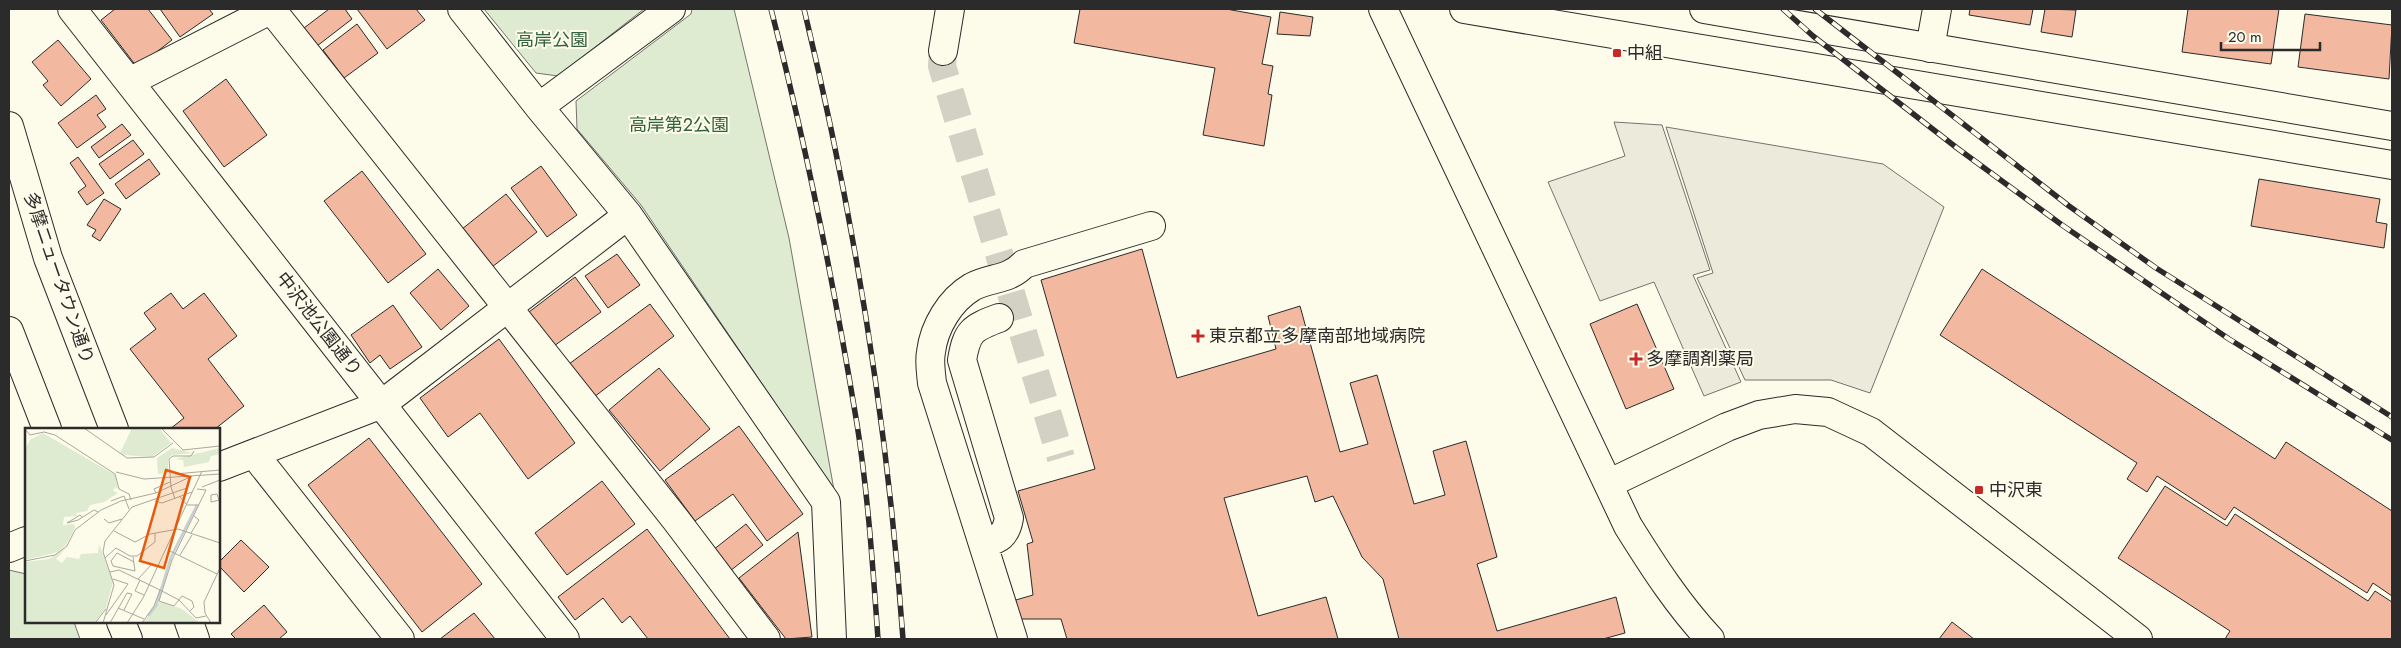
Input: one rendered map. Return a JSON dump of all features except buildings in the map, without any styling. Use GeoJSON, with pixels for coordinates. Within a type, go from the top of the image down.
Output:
{"type":"FeatureCollection","features":[{"type":"Feature","properties":{"kind":"street","name":"中沢池公園通り"},"geometry":{"type":"LineString","coordinates":[[72,9],[565,639]]}},
{"type":"Feature","properties":{"kind":"street"},"geometry":{"type":"LineString","coordinates":[[128,82],[272,9],[676,520],[766,639]]}},
{"type":"Feature","properties":{"kind":"street"},"geometry":{"type":"LineString","coordinates":[[462,9],[539,107],[628,215],[826,502],[832,639]]}},
{"type":"Feature","properties":{"kind":"street"},"geometry":{"type":"LineString","coordinates":[[539,107],[671,9]]}},
{"type":"Feature","properties":{"kind":"street"},"geometry":{"type":"LineString","coordinates":[[943,51],[950,9]]}},
{"type":"Feature","properties":{"kind":"street"},"geometry":{"type":"LineString","coordinates":[[1383,9],[1628,526],[1662,580],[1693,621],[1710,639]]}},
{"type":"Feature","properties":{"kind":"street"},"geometry":{"type":"LineString","coordinates":[[1464,9],[2392,165]]}},
{"type":"Feature","properties":{"kind":"street"},"geometry":{"type":"LineString","coordinates":[[1704,9],[2392,126]]}},
{"type":"Feature","properties":{"kind":"street"},"geometry":{"type":"LineString","coordinates":[[1930,48],[1936,9]]}},
{"type":"Feature","properties":{"kind":"street","name":"多摩ニュータウン通り"},"geometry":{"type":"LineString","coordinates":[[9,126],[48,258],[114,428]]}},
{"type":"Feature","properties":{"kind":"street"},"geometry":{"type":"LineString","coordinates":[[220,467],[382,404],[507,306],[628,215]]}},
{"type":"Feature","properties":{"kind":"street"},"geometry":{"type":"LineString","coordinates":[[1013,639],[932,383],[931,352],[937,329],[950,306],[972,287],[1015,273],[1024,264],[1151,226]]}},
{"type":"Feature","properties":{"kind":"street"},"geometry":{"type":"LineString","coordinates":[[983,544],[1000,538],[1007,530],[1009,518],[962,360],[966,339],[980,325],[999,318]]}},
{"type":"Feature","properties":{"kind":"street"},"geometry":{"type":"LineString","coordinates":[[9,331],[47,428]]}},
{"type":"Feature","properties":{"kind":"street"},"geometry":{"type":"LineString","coordinates":[[1608,484],[1759,415],[1795,409],[1828,412],[1871,432],[2138,639]]}},
{"type":"Feature","properties":{"kind":"street"},"geometry":{"type":"LineString","coordinates":[[254,454],[400,639]]}},
{"type":"Feature","properties":{"kind":"street"},"geometry":{"type":"LineString","coordinates":[[9,548],[25,541]]}},
{"type":"Feature","properties":{"kind":"street"},"geometry":{"type":"LineString","coordinates":[[121,623],[128,639]]}},
{"type":"Feature","properties":{"kind":"street"},"geometry":{"type":"LineString","coordinates":[[188,623],[195,639]]}},
{"type":"Feature","properties":{"kind":"green space","name":"高岸公園"},"geometry":{"type":"Polygon","coordinates":[[[484,9],[644,9],[558,76],[536,73],[484,9]]]}},
{"type":"Feature","properties":{"kind":"green space","name":"高岸第2公園"},"geometry":{"type":"Polygon","coordinates":[[[692,9],[734,9],[789,238],[834,490],[641,205],[577,129],[576,101],[691,14],[692,9]]]}},
{"type":"Feature","properties":{"kind":"green space"},"geometry":{"type":"Polygon","coordinates":[[[9,570],[25,574],[25,623],[74,623],[80,639],[9,639],[9,570]]]}},
{"type":"Feature","properties":{"kind":"shaded area"},"geometry":{"type":"Polygon","coordinates":[[[1614,122],[1662,125],[1710,270],[1693,275],[1741,382],[1704,396],[1654,282],[1600,301],[1548,182],[1625,156],[1614,122]]]}},
{"type":"Feature","properties":{"kind":"shaded area"},"geometry":{"type":"Polygon","coordinates":[[[1666,127],[1883,164],[1944,207],[1870,393],[1831,380],[1745,380],[1697,278],[1713,273],[1666,127]]]}},
{"type":"Feature","properties":{"kind":"tunnel"},"geometry":{"type":"LineString","coordinates":[[943,51],[942,66],[1061,458]]}},
{"type":"Feature","properties":{"kind":"railway"},"geometry":{"type":"LineString","coordinates":[[771,9],[819,215],[857,424],[867,504],[878,639]]}},
{"type":"Feature","properties":{"kind":"railway"},"geometry":{"type":"LineString","coordinates":[[804,9],[838,165],[867,322],[888,480],[903,639]]}},
{"type":"Feature","properties":{"kind":"railway"},"geometry":{"type":"LineString","coordinates":[[1783,9],[1813,36],[1957,148],[2062,225],[2229,339],[2392,440]]}},
{"type":"Feature","properties":{"kind":"railway"},"geometry":{"type":"LineString","coordinates":[[1815,9],[2069,206],[2156,268],[2392,417]]}},
{"type":"Feature","properties":{"kind":"place","name":"中組"},"geometry":{"type":"Point","coordinates":[1617,53]}},
{"type":"Feature","properties":{"kind":"place","name":"東京都立多摩南部地域病院"},"geometry":{"type":"Point","coordinates":[1198,336]}},
{"type":"Feature","properties":{"kind":"place","name":"多摩調剤薬局"},"geometry":{"type":"Point","coordinates":[1636,359]}},
{"type":"Feature","properties":{"kind":"place","name":"中沢東"},"geometry":{"type":"Point","coordinates":[1979,490]}}]}
